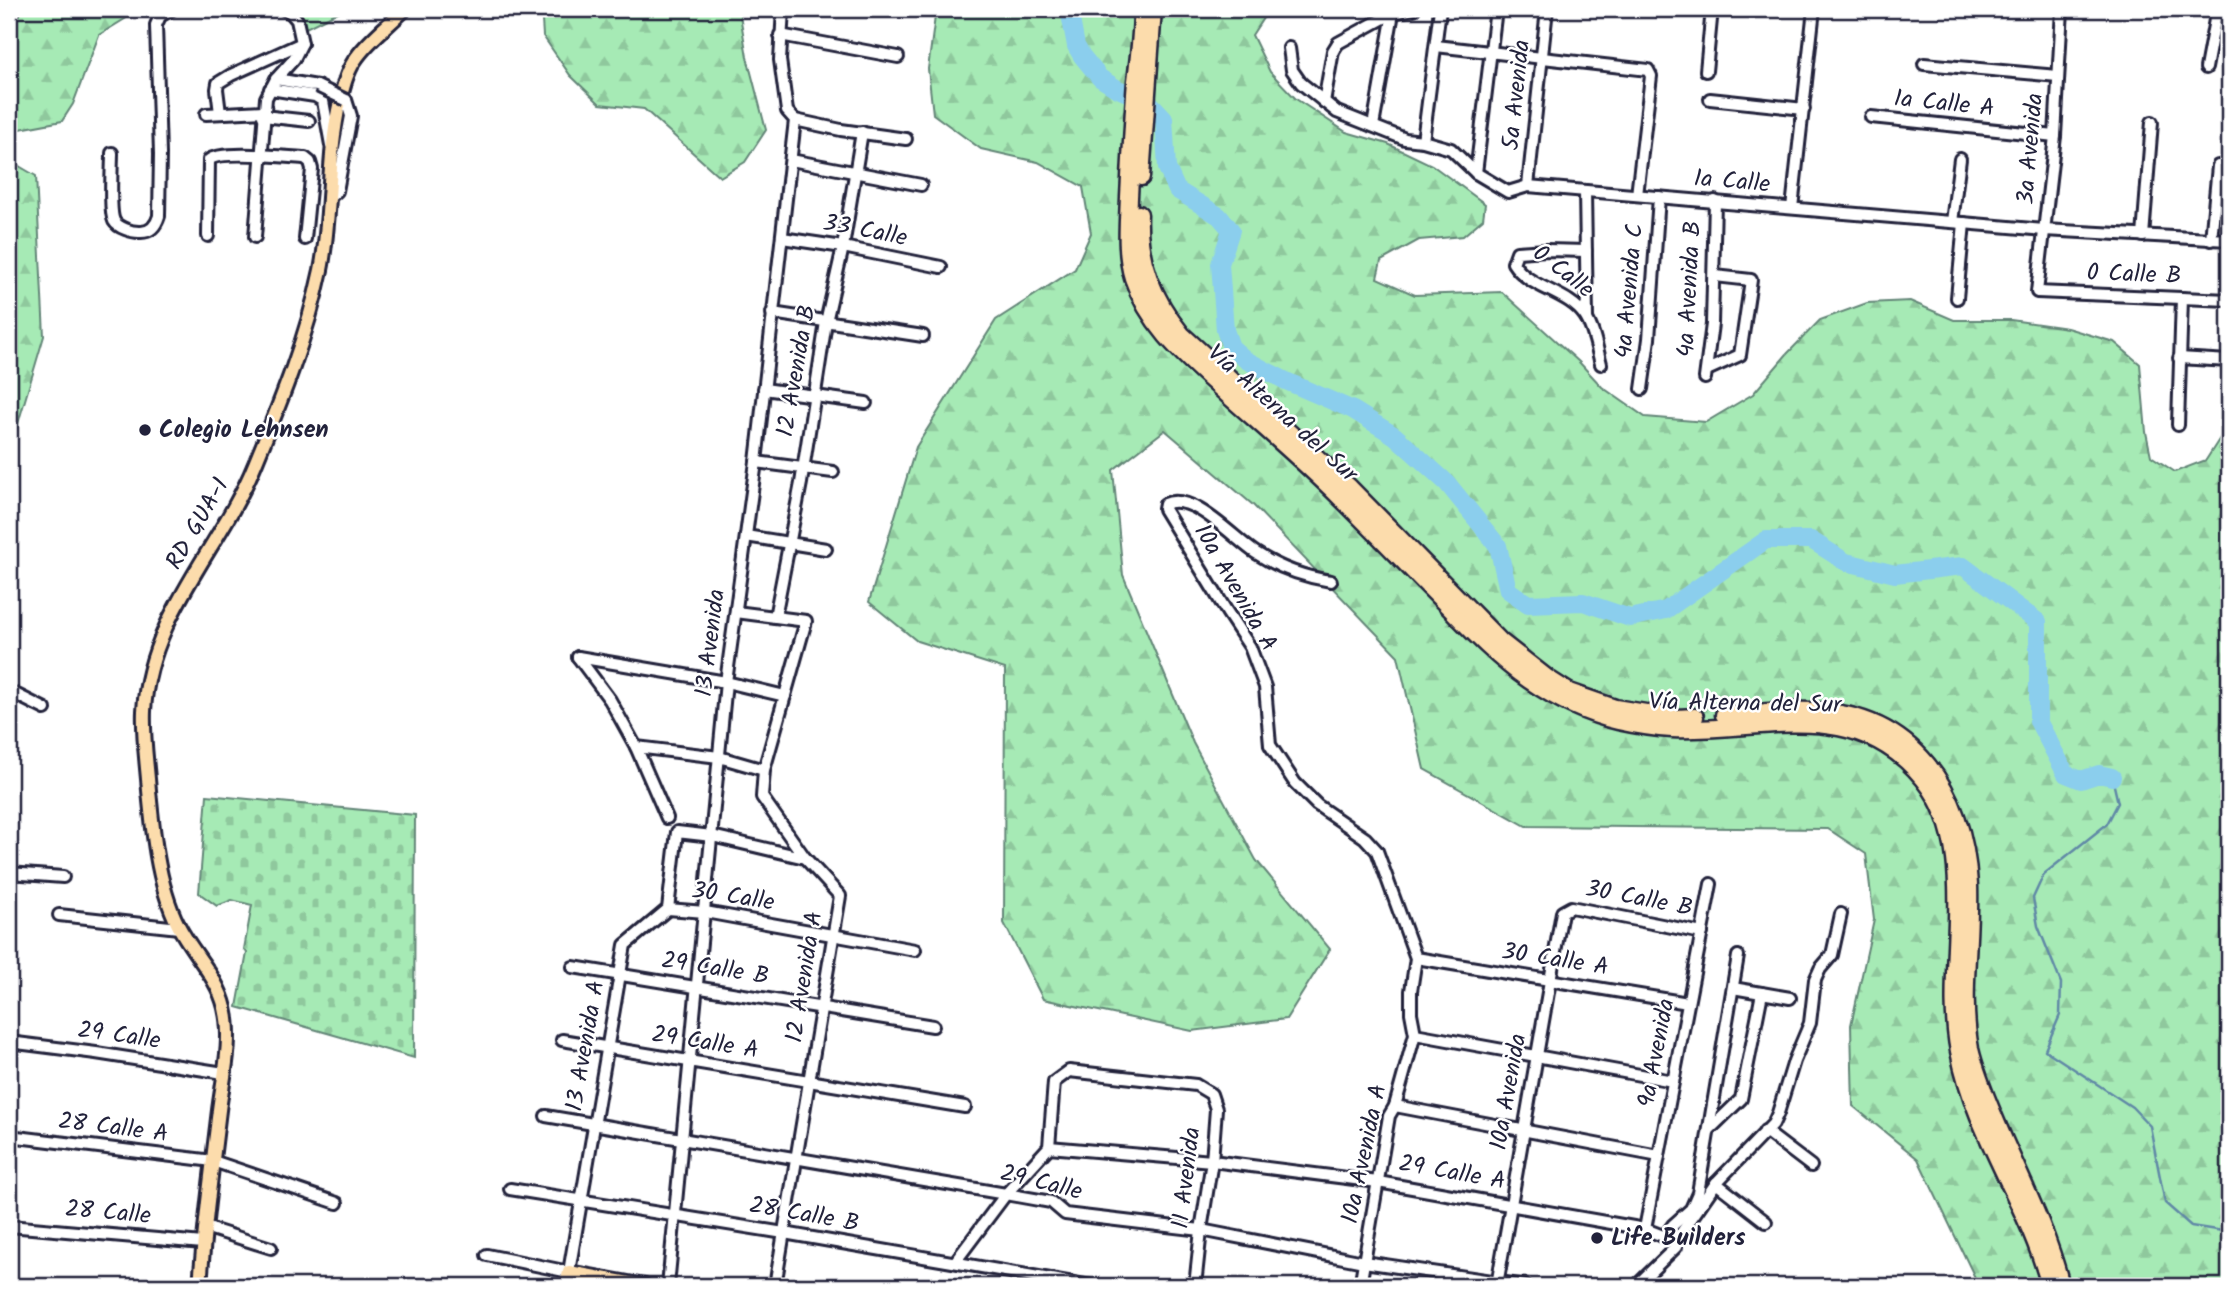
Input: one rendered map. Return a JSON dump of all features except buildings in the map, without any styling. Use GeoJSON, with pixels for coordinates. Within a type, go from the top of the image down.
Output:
{"type":"FeatureCollection","features":[{"type":"Feature","properties":{"kind":"highway","name":"Vía Alterna del Sur"},"geometry":{"type":"LineString","coordinates":[[1142,9],[1142,78],[1133,232],[1145,271],[1166,315],[1214,374],[1278,432],[1349,488],[1501,642],[1569,692],[1615,708],[1677,718],[1814,711],[1860,718],[1877,724],[1902,740],[1922,757],[1938,777],[1958,820],[1966,854],[1969,887],[1965,1050],[1986,1096],[2050,1286]]}},
{"type":"Feature","properties":{"kind":"highway","name":"Vía Alterna del Sur"},"geometry":{"type":"LineString","coordinates":[[1142,78],[1153,9]]}},
{"type":"Feature","properties":{"kind":"highway","name":"Vía Alterna del Sur"},"geometry":{"type":"LineString","coordinates":[[2007,1163],[2039,1218],[2061,1286]]}},
{"type":"Feature","properties":{"kind":"main road"},"geometry":{"type":"LineString","coordinates":[[9,14],[14,9]]}},
{"type":"Feature","properties":{"kind":"main road","name":"RD GUA-1"},"geometry":{"type":"LineString","coordinates":[[201,1286],[203,1243],[228,1024],[225,1005],[217,987],[179,928],[166,892],[150,805],[144,708],[158,644],[187,585],[244,490],[307,329],[321,267],[334,126],[348,74],[357,56],[405,9]]}},
{"type":"Feature","properties":{"kind":"main road"},"geometry":{"type":"LineString","coordinates":[[569,1272],[645,1286]]}},
{"type":"Feature","properties":{"kind":"main road","name":"13 Avenida A"},"geometry":{"type":"LineString","coordinates":[[566,1286],[569,1272]]}},
{"type":"Feature","properties":{"kind":"street"},"geometry":{"type":"LineString","coordinates":[[112,153],[115,222],[120,227],[137,232],[149,230],[156,225],[159,216],[156,25],[160,16],[172,9]]}},
{"type":"Feature","properties":{"kind":"street"},"geometry":{"type":"LineString","coordinates":[[255,237],[263,113],[273,84],[294,59],[302,43],[297,20],[284,9]]}},
{"type":"Feature","properties":{"kind":"street","name":"13 Avenida"},"geometry":{"type":"LineString","coordinates":[[668,1286],[726,682],[756,462],[795,120],[787,111],[780,60],[783,9]]}},
{"type":"Feature","properties":{"kind":"street"},"geometry":{"type":"LineString","coordinates":[[1324,102],[1338,43],[1393,13],[1414,9]]}},
{"type":"Feature","properties":{"kind":"street"},"geometry":{"type":"LineString","coordinates":[[1423,141],[1440,9]]}},
{"type":"Feature","properties":{"kind":"street"},"geometry":{"type":"LineString","coordinates":[[1476,173],[1496,9]]}},
{"type":"Feature","properties":{"kind":"street","name":"5a Avenida"},"geometry":{"type":"LineString","coordinates":[[1528,186],[1547,9]]}},
{"type":"Feature","properties":{"kind":"street"},"geometry":{"type":"LineString","coordinates":[[1706,71],[1712,9]]}},
{"type":"Feature","properties":{"kind":"street"},"geometry":{"type":"LineString","coordinates":[[1792,208],[1814,9]]}},
{"type":"Feature","properties":{"kind":"street","name":"3a Avenida"},"geometry":{"type":"LineString","coordinates":[[2037,292],[2055,136],[2062,9]]}},
{"type":"Feature","properties":{"kind":"street"},"geometry":{"type":"LineString","coordinates":[[2206,68],[2217,9]]}},
{"type":"Feature","properties":{"kind":"street"},"geometry":{"type":"LineString","coordinates":[[1373,127],[1393,13]]}},
{"type":"Feature","properties":{"kind":"street"},"geometry":{"type":"LineString","coordinates":[[780,35],[898,57]]}},
{"type":"Feature","properties":{"kind":"street"},"geometry":{"type":"LineString","coordinates":[[220,113],[218,83],[302,43]]}},
{"type":"Feature","properties":{"kind":"street"},"geometry":{"type":"LineString","coordinates":[[1436,46],[1648,70],[1651,76],[1637,195]]}},
{"type":"Feature","properties":{"kind":"street","name":"1a Calle"},"geometry":{"type":"LineString","coordinates":[[1289,48],[1292,70],[1301,83],[1337,112],[1405,139],[1451,149],[1476,173],[1508,192],[1528,186],[2044,230],[2229,240]]}},
{"type":"Feature","properties":{"kind":"street"},"geometry":{"type":"LineString","coordinates":[[1924,64],[2058,76]]}},
{"type":"Feature","properties":{"kind":"street"},"geometry":{"type":"LineString","coordinates":[[273,84],[315,96],[323,101],[332,151]]}},
{"type":"Feature","properties":{"kind":"street"},"geometry":{"type":"LineString","coordinates":[[273,84],[317,86],[346,100],[351,116],[337,191],[328,199]]}},
{"type":"Feature","properties":{"kind":"street"},"geometry":{"type":"LineString","coordinates":[[1710,99],[1804,109]]}},
{"type":"Feature","properties":{"kind":"street"},"geometry":{"type":"LineString","coordinates":[[206,114],[263,113],[309,121]]}},
{"type":"Feature","properties":{"kind":"street","name":"1a Calle A"},"geometry":{"type":"LineString","coordinates":[[1871,117],[2055,136]]}},
{"type":"Feature","properties":{"kind":"street"},"geometry":{"type":"LineString","coordinates":[[795,120],[906,139]]}},
{"type":"Feature","properties":{"kind":"street"},"geometry":{"type":"LineString","coordinates":[[2143,236],[2152,122]]}},
{"type":"Feature","properties":{"kind":"street","name":"12 Avenida B"},"geometry":{"type":"LineString","coordinates":[[775,617],[862,132]]}},
{"type":"Feature","properties":{"kind":"street"},"geometry":{"type":"LineString","coordinates":[[208,236],[209,160],[215,155],[262,156],[305,158],[310,162],[312,169],[305,239]]}},
{"type":"Feature","properties":{"kind":"street"},"geometry":{"type":"LineString","coordinates":[[1957,298],[1960,159]]}},
{"type":"Feature","properties":{"kind":"street"},"geometry":{"type":"LineString","coordinates":[[791,160],[921,185]]}},
{"type":"Feature","properties":{"kind":"street"},"geometry":{"type":"LineString","coordinates":[[2211,240],[2218,166]]}},
{"type":"Feature","properties":{"kind":"street"},"geometry":{"type":"LineString","coordinates":[[1585,191],[1587,318]]}},
{"type":"Feature","properties":{"kind":"street","name":"4a Avenida C"},"geometry":{"type":"LineString","coordinates":[[1642,389],[1649,338],[1659,197]]}},
{"type":"Feature","properties":{"kind":"street","name":"4a Avenida B"},"geometry":{"type":"LineString","coordinates":[[1714,276],[1751,279],[1740,355],[1706,374],[1714,276],[1715,201]]}},
{"type":"Feature","properties":{"kind":"street","name":"33 Calle"},"geometry":{"type":"LineString","coordinates":[[782,238],[942,267]]}},
{"type":"Feature","properties":{"kind":"street","name":"0 Calle"},"geometry":{"type":"LineString","coordinates":[[1586,251],[1546,250],[1517,253],[1513,263],[1535,282],[1576,305],[1587,318],[1601,364]]}},
{"type":"Feature","properties":{"kind":"street","name":"0 Calle B"},"geometry":{"type":"LineString","coordinates":[[2037,292],[2229,300]]}},
{"type":"Feature","properties":{"kind":"street"},"geometry":{"type":"LineString","coordinates":[[2178,425],[2182,298]]}},
{"type":"Feature","properties":{"kind":"street"},"geometry":{"type":"LineString","coordinates":[[772,313],[923,337]]}},
{"type":"Feature","properties":{"kind":"street"},"geometry":{"type":"LineString","coordinates":[[2179,359],[2229,361]]}},
{"type":"Feature","properties":{"kind":"street"},"geometry":{"type":"LineString","coordinates":[[764,389],[866,403]]}},
{"type":"Feature","properties":{"kind":"street"},"geometry":{"type":"LineString","coordinates":[[756,462],[833,472]]}},
{"type":"Feature","properties":{"kind":"street","name":"10a Avenida A"},"geometry":{"type":"LineString","coordinates":[[1331,581],[1293,573],[1265,558],[1207,514],[1186,503],[1165,504],[1164,509],[1250,646],[1265,687],[1270,745],[1295,783],[1317,805],[1365,838],[1377,851],[1416,958],[1411,1002],[1415,1034],[1395,1107],[1389,1116],[1360,1286]]}},
{"type":"Feature","properties":{"kind":"street"},"geometry":{"type":"LineString","coordinates":[[746,536],[826,549]]}},
{"type":"Feature","properties":{"kind":"street"},"geometry":{"type":"LineString","coordinates":[[736,612],[775,617]]}},
{"type":"Feature","properties":{"kind":"street","name":"12 Avenida A"},"geometry":{"type":"LineString","coordinates":[[775,617],[806,621],[764,770],[762,797],[805,858],[840,896],[775,1286]]}},
{"type":"Feature","properties":{"kind":"street"},"geometry":{"type":"LineString","coordinates":[[667,818],[636,747],[610,700],[578,657],[726,682],[785,696]]}},
{"type":"Feature","properties":{"kind":"street"},"geometry":{"type":"LineString","coordinates":[[9,691],[45,709]]}},
{"type":"Feature","properties":{"kind":"street"},"geometry":{"type":"LineString","coordinates":[[636,747],[719,757],[764,770]]}},
{"type":"Feature","properties":{"kind":"street"},"geometry":{"type":"LineString","coordinates":[[668,909],[677,832],[712,836],[805,858]]}},
{"type":"Feature","properties":{"kind":"street"},"geometry":{"type":"LineString","coordinates":[[9,873],[63,877]]}},
{"type":"Feature","properties":{"kind":"street","name":"9a Avenida"},"geometry":{"type":"LineString","coordinates":[[1645,1229],[1711,884]]}},
{"type":"Feature","properties":{"kind":"street","name":"30 Calle B"},"geometry":{"type":"LineString","coordinates":[[1568,908],[1702,933]]}},
{"type":"Feature","properties":{"kind":"street","name":"10a Avenida"},"geometry":{"type":"LineString","coordinates":[[1497,1283],[1562,912],[1568,908]]}},
{"type":"Feature","properties":{"kind":"street","name":"30 Calle"},"geometry":{"type":"LineString","coordinates":[[668,909],[705,912],[915,950]]}},
{"type":"Feature","properties":{"kind":"street","name":"13 Avenida A"},"geometry":{"type":"LineString","coordinates":[[569,1272],[625,945],[668,909]]}},
{"type":"Feature","properties":{"kind":"street"},"geometry":{"type":"LineString","coordinates":[[1672,1241],[1716,1184],[1779,1113],[1794,1061],[1810,1023],[1815,980],[1832,955],[1840,914]]}},
{"type":"Feature","properties":{"kind":"street"},"geometry":{"type":"LineString","coordinates":[[59,915],[179,928]]}},
{"type":"Feature","properties":{"kind":"street"},"geometry":{"type":"LineString","coordinates":[[1636,1286],[1676,1247],[1672,1241],[1673,1225],[1691,1209],[1698,1193],[1738,957]]}},
{"type":"Feature","properties":{"kind":"street","name":"30 Calle A"},"geometry":{"type":"LineString","coordinates":[[1416,958],[1688,1003]]}},
{"type":"Feature","properties":{"kind":"street","name":"29 Calle B"},"geometry":{"type":"LineString","coordinates":[[573,967],[933,1026]]}},
{"type":"Feature","properties":{"kind":"street"},"geometry":{"type":"LineString","coordinates":[[1733,988],[1790,998]]}},
{"type":"Feature","properties":{"kind":"street"},"geometry":{"type":"LineString","coordinates":[[1709,1129],[1741,1099],[1762,993]]}},
{"type":"Feature","properties":{"kind":"street"},"geometry":{"type":"LineString","coordinates":[[1415,1034],[1673,1081]]}},
{"type":"Feature","properties":{"kind":"street","name":"29 Calle A"},"geometry":{"type":"LineString","coordinates":[[562,1040],[965,1107]]}},
{"type":"Feature","properties":{"kind":"street","name":"29 Calle"},"geometry":{"type":"LineString","coordinates":[[9,1042],[224,1073]]}},
{"type":"Feature","properties":{"kind":"street","name":"11 Avenida"},"geometry":{"type":"LineString","coordinates":[[1049,1147],[1055,1082],[1069,1070],[1196,1085],[1211,1094],[1216,1109],[1212,1161],[1195,1286]]}},
{"type":"Feature","properties":{"kind":"street"},"geometry":{"type":"LineString","coordinates":[[1395,1107],[1659,1156]]}},
{"type":"Feature","properties":{"kind":"street","name":"29 Calle"},"geometry":{"type":"LineString","coordinates":[[546,1116],[1051,1202],[1065,1214],[1201,1230],[1364,1262],[1526,1286]]}},
{"type":"Feature","properties":{"kind":"street"},"geometry":{"type":"LineString","coordinates":[[1765,1131],[1811,1166]]}},
{"type":"Feature","properties":{"kind":"street","name":"28 Calle A"},"geometry":{"type":"LineString","coordinates":[[9,1136],[213,1161],[337,1203]]}},
{"type":"Feature","properties":{"kind":"street"},"geometry":{"type":"LineString","coordinates":[[955,1262],[1006,1194],[1049,1147]]}},
{"type":"Feature","properties":{"kind":"street","name":"29 Calle A"},"geometry":{"type":"LineString","coordinates":[[1049,1147],[1212,1161],[1378,1182],[1645,1229],[1672,1241]]}},
{"type":"Feature","properties":{"kind":"street"},"geometry":{"type":"LineString","coordinates":[[1716,1184],[1766,1222]]}},
{"type":"Feature","properties":{"kind":"street","name":"28 Calle B"},"geometry":{"type":"LineString","coordinates":[[510,1189],[1091,1286]]}},
{"type":"Feature","properties":{"kind":"street","name":"28 Calle"},"geometry":{"type":"LineString","coordinates":[[9,1226],[203,1243]]}},
{"type":"Feature","properties":{"kind":"street"},"geometry":{"type":"LineString","coordinates":[[205,1227],[271,1248]]}},
{"type":"Feature","properties":{"kind":"street"},"geometry":{"type":"LineString","coordinates":[[487,1255],[569,1272]]}},
{"type":"Feature","properties":{"kind":"green space"},"geometry":{"type":"Polygon","coordinates":[[[9,9],[141,9],[99,35],[73,104],[62,121],[9,131],[9,9]]]}},
{"type":"Feature","properties":{"kind":"green space"},"geometry":{"type":"Polygon","coordinates":[[[293,9],[344,9],[302,30],[293,9]]]}},
{"type":"Feature","properties":{"kind":"green space"},"geometry":{"type":"Polygon","coordinates":[[[549,9],[739,9],[747,57],[766,130],[745,162],[720,177],[644,109],[600,104],[570,75],[543,36],[542,20],[549,9]]]}},
{"type":"Feature","properties":{"kind":"green space"},"geometry":{"type":"Polygon","coordinates":[[[936,9],[1269,9],[1252,35],[1270,72],[1296,99],[1346,132],[1388,144],[1432,165],[1485,204],[1483,219],[1463,236],[1419,240],[1381,261],[1377,278],[1415,295],[1502,292],[1579,362],[1602,387],[1645,417],[1706,422],[1753,394],[1820,320],[1867,303],[1910,301],[1954,320],[2011,320],[2067,328],[2114,342],[2140,364],[2146,432],[2151,456],[2175,472],[2206,460],[2229,424],[2229,1286],[1979,1286],[1918,1159],[1853,1106],[1851,1025],[1874,920],[1866,854],[1828,829],[1526,826],[1424,769],[1398,656],[1253,505],[1165,430],[1113,470],[1123,575],[1193,743],[1256,860],[1330,949],[1286,1019],[1192,1031],[1043,999],[1004,923],[1005,669],[917,641],[869,602],[916,447],[996,320],[1075,269],[1091,233],[1083,187],[1038,162],[981,149],[933,114],[928,69],[936,9]]]}},
{"type":"Feature","properties":{"kind":"green space"},"geometry":{"type":"Polygon","coordinates":[[[9,160],[36,176],[44,336],[9,454],[9,160]]]}},
{"type":"Feature","properties":{"kind":"green space"},"geometry":{"type":"Polygon","coordinates":[[[207,795],[415,815],[414,1058],[237,1007],[252,905],[232,900],[217,906],[199,893],[207,795]]]}},
{"type":"Feature","properties":{"kind":"waterway"},"geometry":{"type":"LineString","coordinates":[[1069,9],[1076,46],[1100,78],[1150,103],[1164,118],[1167,168],[1177,190],[1219,216],[1231,230],[1220,264],[1225,330],[1231,347],[1246,360],[1353,410],[1395,436],[1447,483],[1498,546],[1508,590],[1528,604],[1583,602],[1630,618],[1666,610],[1766,540],[1811,540],[1846,562],[1895,574],[1963,566],[2038,622],[2038,721],[2066,774],[2081,780],[2099,774],[2112,777]]}},
{"type":"Feature","properties":{"kind":"waterway"},"geometry":{"type":"LineString","coordinates":[[2112,777],[2118,803],[2107,824],[2044,874],[2033,898],[2038,926],[2061,983],[2060,1015],[2045,1050],[2132,1107],[2150,1126],[2165,1203],[2191,1226],[2229,1232]]}},
{"type":"Feature","properties":{"kind":"place","name":"Colegio Lehnsen"},"geometry":{"type":"Point","coordinates":[145,430]}},
{"type":"Feature","properties":{"kind":"place","name":"Life Builders"},"geometry":{"type":"Point","coordinates":[1597,1238]}}]}
